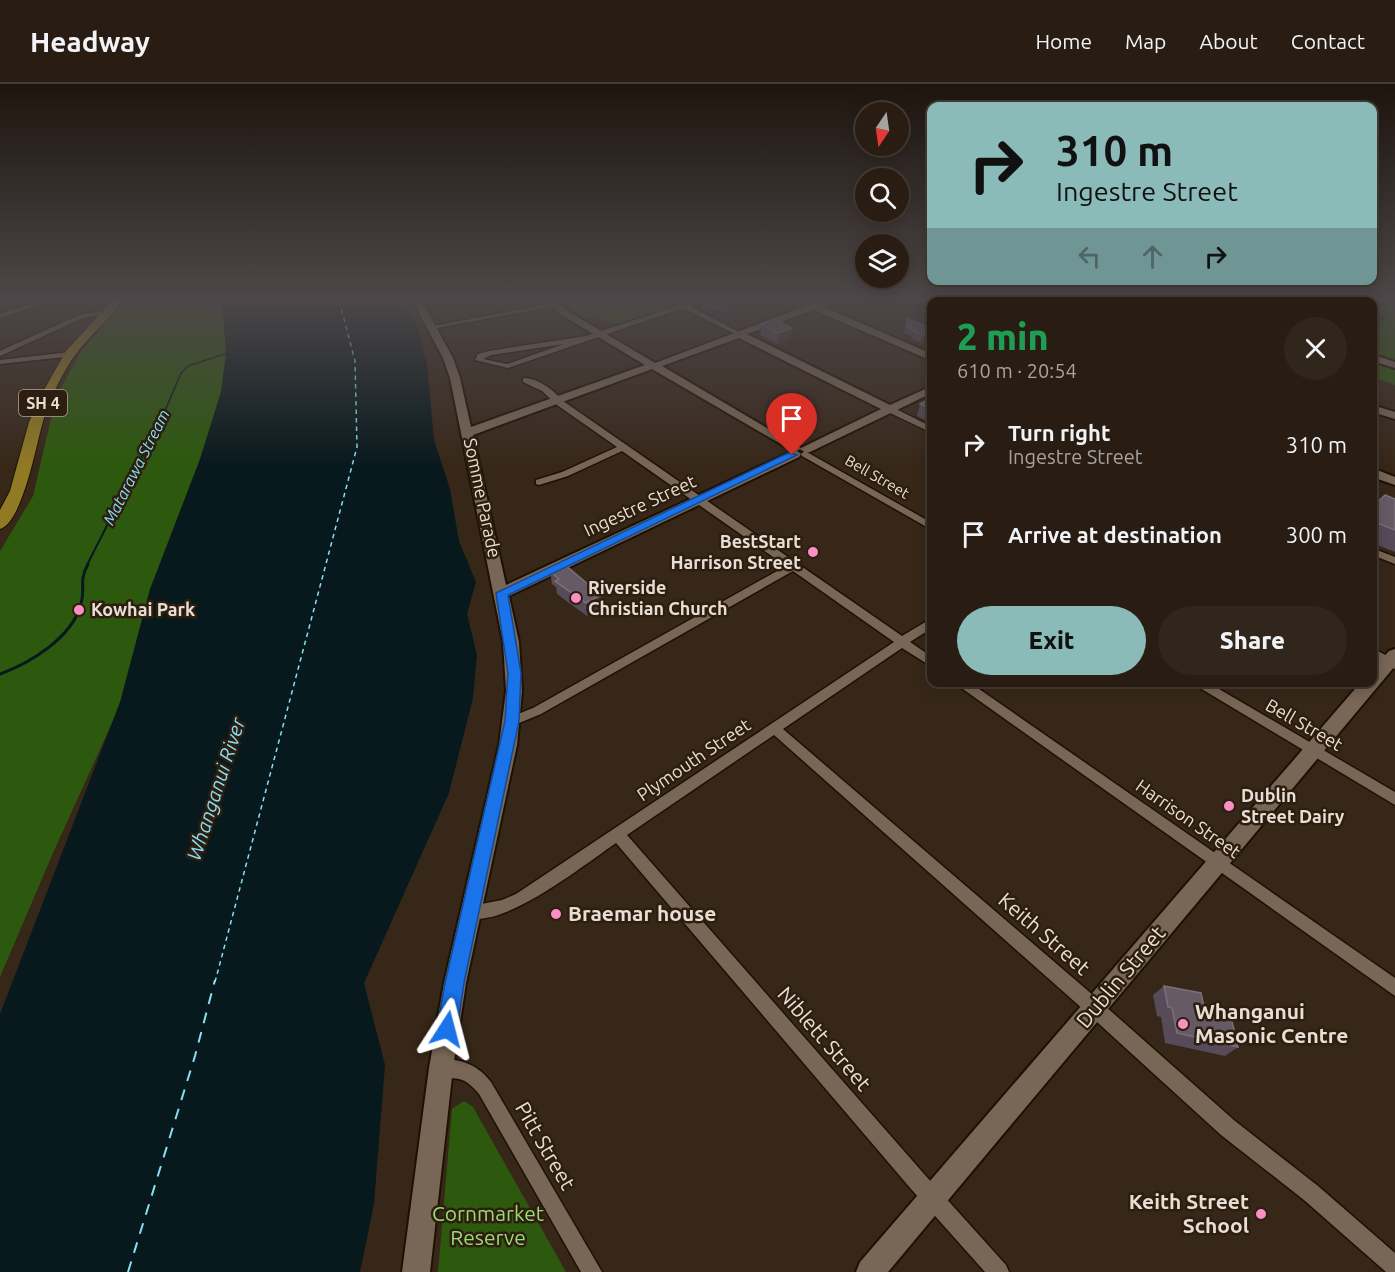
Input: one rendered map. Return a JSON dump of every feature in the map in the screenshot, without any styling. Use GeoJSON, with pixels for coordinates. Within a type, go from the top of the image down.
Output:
{"type":"FeatureCollection","features":[{"type":"Feature","properties":{"kind":"main road","name":"SH 4"},"geometry":{"type":"LineString","coordinates":[[1,521],[22,480],[39,412],[69,355]]}},
{"type":"Feature","properties":{"kind":"main road","name":"Somme Parade"},"geometry":{"type":"LineString","coordinates":[[416,1272],[441,1068],[455,983],[512,721],[515,673],[502,593],[469,432],[451,365],[446,355]]}},
{"type":"Feature","properties":{"kind":"main road","name":"Bell Street"},"geometry":{"type":"LineString","coordinates":[[636,355],[800,451]]}},
{"type":"Feature","properties":{"kind":"main road"},"geometry":{"type":"LineString","coordinates":[[469,432],[679,355]]}},
{"type":"Feature","properties":{"kind":"main road"},"geometry":{"type":"LineString","coordinates":[[781,355],[888,409]]}},
{"type":"Feature","properties":{"kind":"main road"},"geometry":{"type":"LineString","coordinates":[[1377,359],[1395,364]]}},
{"type":"Feature","properties":{"kind":"main road","name":"Ingestre Street"},"geometry":{"type":"LineString","coordinates":[[502,593],[927,391]]}},
{"type":"Feature","properties":{"kind":"main road"},"geometry":{"type":"LineString","coordinates":[[1377,410],[1395,416]]}},
{"type":"Feature","properties":{"kind":"main road"},"geometry":{"type":"LineString","coordinates":[[1377,474],[1395,481]]}},
{"type":"Feature","properties":{"kind":"main road","name":"Dublin Street"},"geometry":{"type":"LineString","coordinates":[[1377,677],[1393,660]]}},
{"type":"Feature","properties":{"kind":"main road","name":"Dublin Street"},"geometry":{"type":"LineString","coordinates":[[870,1272],[1368,687]]}},
{"type":"Feature","properties":{"kind":"street"},"geometry":{"type":"LineString","coordinates":[[0,362],[57,355]]}},
{"type":"Feature","properties":{"kind":"street"},"geometry":{"type":"LineString","coordinates":[[483,355],[479,360],[505,366],[538,355]]}},
{"type":"Feature","properties":{"kind":"street"},"geometry":{"type":"LineString","coordinates":[[526,380],[534,382],[927,660]]}},
{"type":"Feature","properties":{"kind":"street"},"geometry":{"type":"LineString","coordinates":[[888,409],[927,428]]}},
{"type":"Feature","properties":{"kind":"street"},"geometry":{"type":"LineString","coordinates":[[539,482],[559,477],[623,447]]}},
{"type":"Feature","properties":{"kind":"street","name":"Bell Street"},"geometry":{"type":"LineString","coordinates":[[800,451],[927,524]]}},
{"type":"Feature","properties":{"kind":"street"},"geometry":{"type":"LineString","coordinates":[[1377,553],[1395,561]]}},
{"type":"Feature","properties":{"kind":"street"},"geometry":{"type":"LineString","coordinates":[[512,721],[537,711],[793,566]]}},
{"type":"Feature","properties":{"kind":"street","name":"Plymouth Street"},"geometry":{"type":"LineString","coordinates":[[471,912],[503,907],[521,899],[927,625]]}},
{"type":"Feature","properties":{"kind":"street"},"geometry":{"type":"LineString","coordinates":[[1377,654],[1393,660]]}},
{"type":"Feature","properties":{"kind":"street","name":"Harrison Street"},"geometry":{"type":"LineString","coordinates":[[966,687],[1395,988]]}},
{"type":"Feature","properties":{"kind":"street","name":"Bell Street"},"geometry":{"type":"LineString","coordinates":[[1204,687],[1395,799]]}},
{"type":"Feature","properties":{"kind":"street","name":"Keith Street"},"geometry":{"type":"LineString","coordinates":[[774,728],[1228,1128],[1311,1193],[1395,1266]]}},
{"type":"Feature","properties":{"kind":"street","name":"Niblett Street"},"geometry":{"type":"LineString","coordinates":[[617,834],[999,1272]]}},
{"type":"Feature","properties":{"kind":"street","name":"Pitt Street"},"geometry":{"type":"LineString","coordinates":[[441,1068],[457,1067],[467,1070],[485,1088],[592,1272]]}},
{"type":"Feature","properties":{"kind":"green space","name":"Kowhai Park"},"geometry":{"type":"Polygon","coordinates":[[[79,355],[226,355],[221,392],[136,670],[0,977],[0,551],[33,496],[56,397],[79,355]]]}},
{"type":"Feature","properties":{"kind":"green space"},"geometry":{"type":"Polygon","coordinates":[[[1377,355],[1395,355],[1395,362],[1377,356],[1377,355]]]}},
{"type":"Feature","properties":{"kind":"green space"},"geometry":{"type":"Polygon","coordinates":[[[1377,363],[1395,368],[1395,385],[1377,378],[1377,363]]]}},
{"type":"Feature","properties":{"kind":"green space","name":"Cornmarket Reserve"},"geometry":{"type":"Polygon","coordinates":[[[464,1101],[473,1107],[566,1272],[438,1272],[452,1109],[464,1101]]]}},
{"type":"Feature","properties":{"kind":"water","name":"Whanganui River"},"geometry":{"type":"Polygon","coordinates":[[[226,355],[425,355],[434,440],[450,489],[459,541],[476,582],[467,614],[477,655],[473,698],[449,793],[364,983],[385,1065],[374,1204],[360,1272],[0,1272],[0,1014],[120,702],[150,589],[200,459],[221,392],[226,355]]]}},
{"type":"Feature","properties":{"kind":"building"},"geometry":{"type":"Polygon","coordinates":[[[1385,495],[1395,499],[1395,530],[1377,523],[1377,502],[1385,495]]]}},
{"type":"Feature","properties":{"kind":"building"},"geometry":{"type":"Polygon","coordinates":[[[564,564],[601,595],[586,603],[555,581],[559,579],[550,571],[564,564]]]}},
{"type":"Feature","properties":{"kind":"building"},"geometry":{"type":"Polygon","coordinates":[[[1164,986],[1201,993],[1205,1011],[1231,1017],[1238,1047],[1177,1033],[1172,1008],[1168,1007],[1164,986]]]}},
{"type":"Feature","properties":{"kind":"waterway","name":"Matarawa Stream"},"geometry":{"type":"LineString","coordinates":[[162,418],[181,373],[188,366],[220,355]]}},
{"type":"Feature","properties":{"kind":"waterway","name":"Matarawa Stream"},"geometry":{"type":"LineString","coordinates":[[87,565],[162,417]]}},
{"type":"Feature","properties":{"kind":"waterway","name":"Matarawa Stream"},"geometry":{"type":"LineString","coordinates":[[0,674],[36,656],[69,628],[81,604],[83,576],[88,564]]}},
{"type":"Feature","properties":{"kind":"ferry route"},"geometry":{"type":"LineString","coordinates":[[215,982],[357,447],[354,355]]}},
{"type":"Feature","properties":{"kind":"ferry route"},"geometry":{"type":"LineString","coordinates":[[128,1272],[195,1056],[215,980]]}},
{"type":"Feature","properties":{"kind":"place","name":"BestStart Harrison Street"},"geometry":{"type":"Point","coordinates":[813,552]}},
{"type":"Feature","properties":{"kind":"place","name":"Riverside Christian Church"},"geometry":{"type":"Point","coordinates":[576,598]}},
{"type":"Feature","properties":{"kind":"place","name":"Kowhai Park"},"geometry":{"type":"Point","coordinates":[79,610]}},
{"type":"Feature","properties":{"kind":"place","name":"Dublin Street Dairy"},"geometry":{"type":"Point","coordinates":[1229,806]}},
{"type":"Feature","properties":{"kind":"place","name":"Braemar house"},"geometry":{"type":"Point","coordinates":[556,914]}},
{"type":"Feature","properties":{"kind":"place","name":"Whanganui Masonic Centre"},"geometry":{"type":"Point","coordinates":[1183,1024]}},
{"type":"Feature","properties":{"kind":"place","name":"Keith Street School"},"geometry":{"type":"Point","coordinates":[1261,1214]}},
{"type":"Feature","properties":{"kind":"route"},"geometry":{"type":"LineString","coordinates":[[447,1029],[512,721],[515,673],[502,593],[792,455]]}}]}
